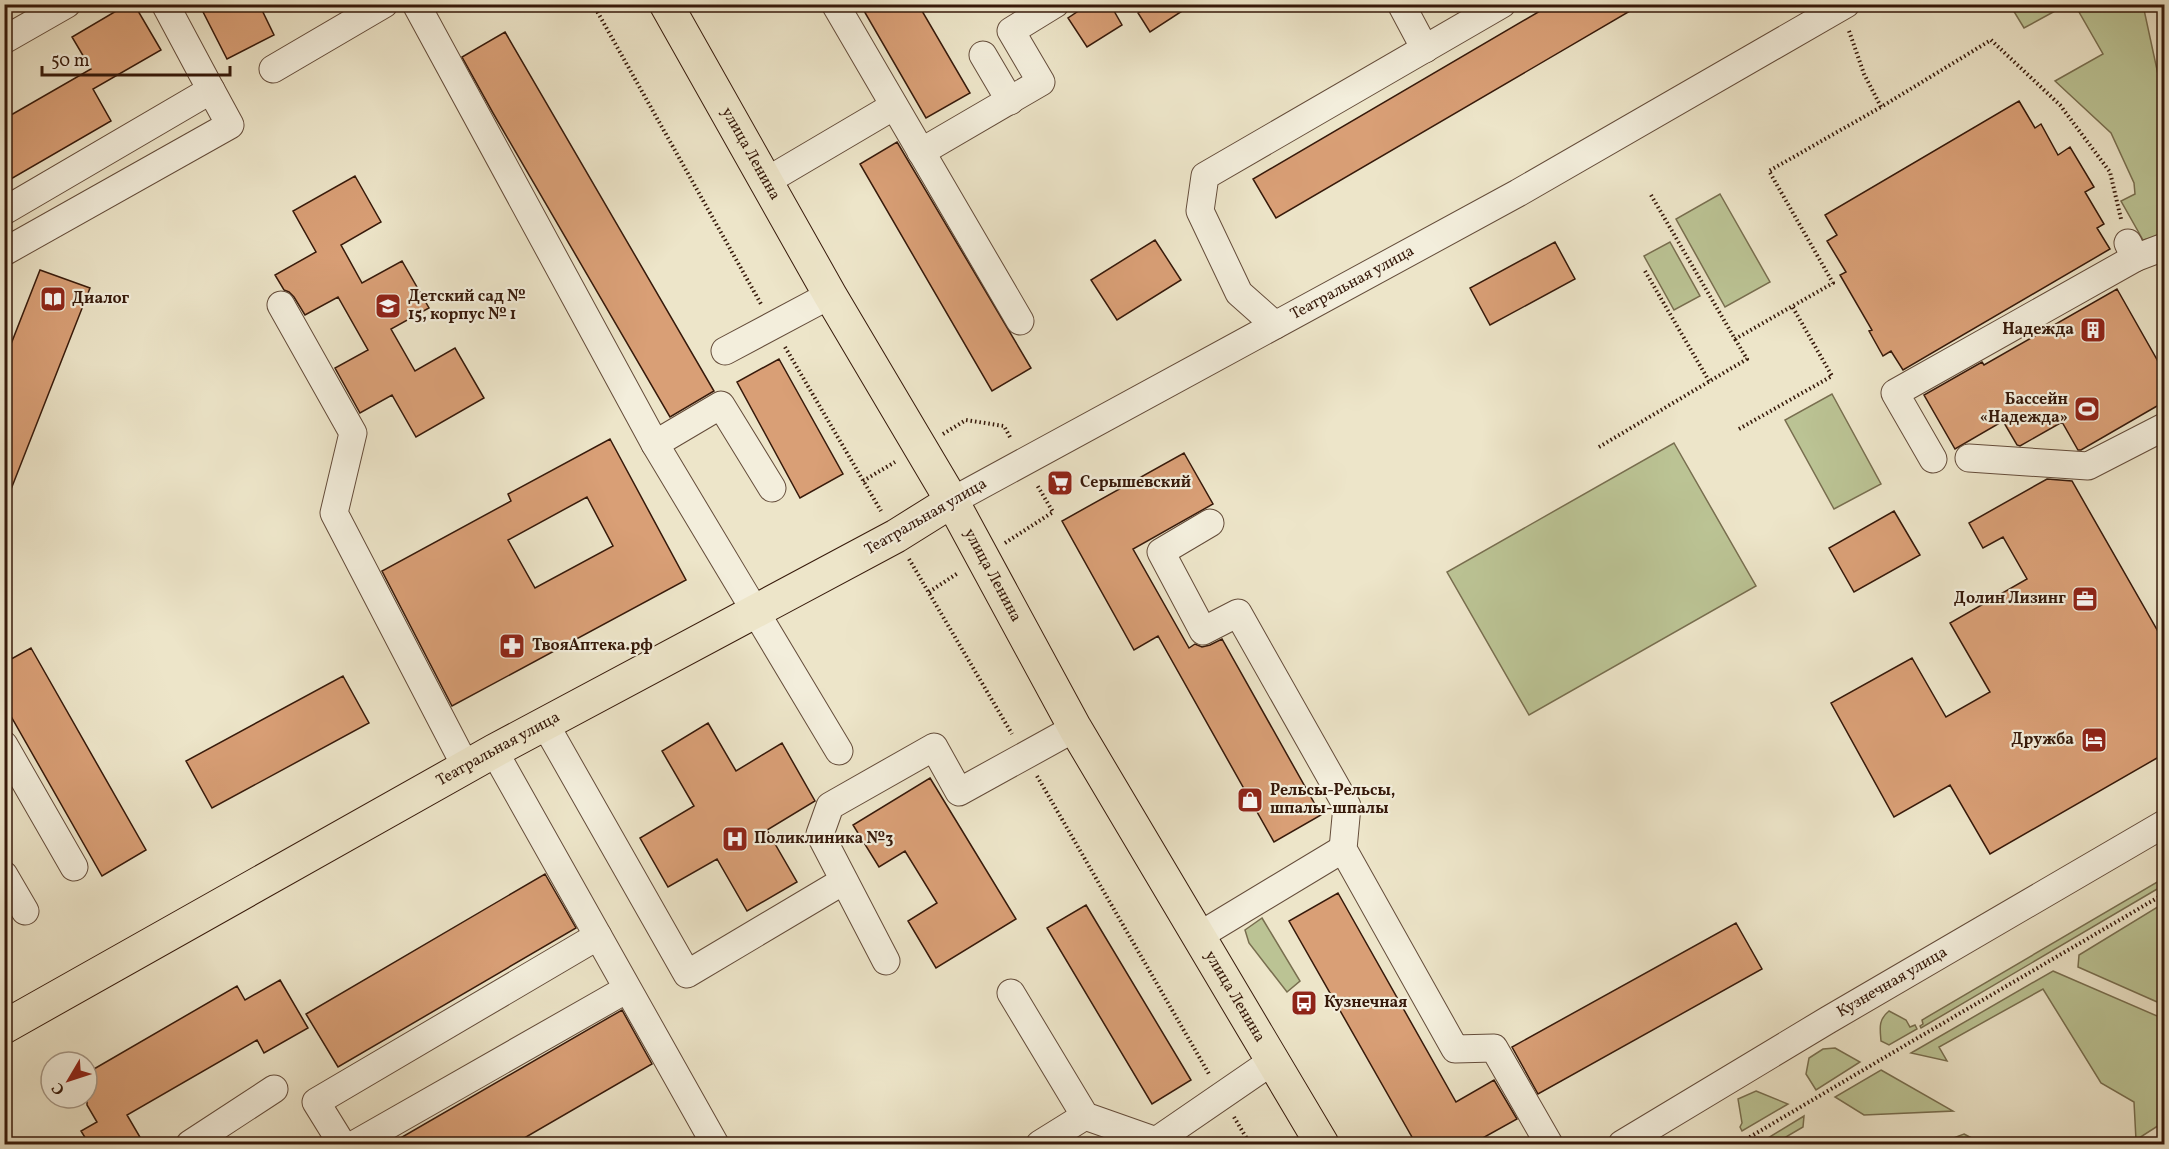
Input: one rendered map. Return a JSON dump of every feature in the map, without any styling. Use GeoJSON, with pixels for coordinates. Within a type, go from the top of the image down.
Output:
{"type":"FeatureCollection","features":[{"type":"Feature","properties":{"kind":"main road","name":"улица Ленина"},"geometry":{"type":"LineString","coordinates":[[666,4],[830,295],[952,501],[1075,728],[1271,1062],[1322,1144]]}},
{"type":"Feature","properties":{"kind":"main road","name":"Театральная улица"},"geometry":{"type":"LineString","coordinates":[[4,1027],[466,767],[896,536],[952,501]]}},
{"type":"Feature","properties":{"kind":"street"},"geometry":{"type":"LineString","coordinates":[[4,40],[67,4]]}},
{"type":"Feature","properties":{"kind":"street"},"geometry":{"type":"LineString","coordinates":[[4,252],[230,125],[165,4]]}},
{"type":"Feature","properties":{"kind":"street"},"geometry":{"type":"LineString","coordinates":[[273,69],[384,4]]}},
{"type":"Feature","properties":{"kind":"street"},"geometry":{"type":"LineString","coordinates":[[416,4],[655,444],[839,751]]}},
{"type":"Feature","properties":{"kind":"street"},"geometry":{"type":"LineString","coordinates":[[835,4],[1020,321]]}},
{"type":"Feature","properties":{"kind":"street"},"geometry":{"type":"LineString","coordinates":[[921,152],[1041,82],[1011,31],[1055,4]]}},
{"type":"Feature","properties":{"kind":"street"},"geometry":{"type":"LineString","coordinates":[[1401,4],[1425,49]]}},
{"type":"Feature","properties":{"kind":"street"},"geometry":{"type":"LineString","coordinates":[[1275,325],[1239,293],[1200,211],[1205,176],[1502,4]]}},
{"type":"Feature","properties":{"kind":"street","name":"Театральная улица"},"geometry":{"type":"LineString","coordinates":[[952,501],[1518,193],[1846,4]]}},
{"type":"Feature","properties":{"kind":"street"},"geometry":{"type":"LineString","coordinates":[[983,55],[1010,101]]}},
{"type":"Feature","properties":{"kind":"street"},"geometry":{"type":"LineString","coordinates":[[4,211],[211,90]]}},
{"type":"Feature","properties":{"kind":"street"},"geometry":{"type":"LineString","coordinates":[[765,182],[894,106]]}},
{"type":"Feature","properties":{"kind":"street"},"geometry":{"type":"LineString","coordinates":[[1933,459],[1896,393],[2132,251],[2164,247]]}},
{"type":"Feature","properties":{"kind":"street"},"geometry":{"type":"LineString","coordinates":[[724,351],[830,295]]}},
{"type":"Feature","properties":{"kind":"street"},"geometry":{"type":"LineString","coordinates":[[281,305],[353,433],[334,513],[466,767]]}},
{"type":"Feature","properties":{"kind":"street"},"geometry":{"type":"LineString","coordinates":[[655,444],[721,405],[772,488]]}},
{"type":"Feature","properties":{"kind":"street"},"geometry":{"type":"LineString","coordinates":[[1969,458],[2088,466],[2164,427]]}},
{"type":"Feature","properties":{"kind":"street"},"geometry":{"type":"LineString","coordinates":[[1210,523],[1161,552],[1203,631],[1238,613],[1347,806],[1343,849],[1455,1049],[1494,1048],[1549,1144]]}},
{"type":"Feature","properties":{"kind":"street"},"geometry":{"type":"LineString","coordinates":[[545,724],[687,974],[835,886]]}},
{"type":"Feature","properties":{"kind":"street"},"geometry":{"type":"LineString","coordinates":[[886,961],[820,834],[830,806],[934,747],[959,792],[1075,728]]}},
{"type":"Feature","properties":{"kind":"street"},"geometry":{"type":"LineString","coordinates":[[4,744],[74,867]]}},
{"type":"Feature","properties":{"kind":"street"},"geometry":{"type":"LineString","coordinates":[[494,752],[715,1144]]}},
{"type":"Feature","properties":{"kind":"street","name":"Кузнечная улица"},"geometry":{"type":"LineString","coordinates":[[1622,1144],[1828,1020],[2164,824]]}},
{"type":"Feature","properties":{"kind":"street"},"geometry":{"type":"LineString","coordinates":[[1197,937],[1343,849]]}},
{"type":"Feature","properties":{"kind":"street"},"geometry":{"type":"LineString","coordinates":[[4,874],[25,911]]}},
{"type":"Feature","properties":{"kind":"street"},"geometry":{"type":"LineString","coordinates":[[342,1144],[316,1102],[598,936]]}},
{"type":"Feature","properties":{"kind":"street"},"geometry":{"type":"LineString","coordinates":[[355,1144],[627,989]]}},
{"type":"Feature","properties":{"kind":"street"},"geometry":{"type":"LineString","coordinates":[[1011,993],[1085,1116],[1155,1143],[1271,1062]]}},
{"type":"Feature","properties":{"kind":"street"},"geometry":{"type":"LineString","coordinates":[[190,1144],[274,1089]]}},
{"type":"Feature","properties":{"kind":"street"},"geometry":{"type":"LineString","coordinates":[[1040,1144],[1085,1116]]}},
{"type":"Feature","properties":{"kind":"path"},"geometry":{"type":"LineString","coordinates":[[593,4],[773,325],[1250,1144]]}},
{"type":"Feature","properties":{"kind":"path"},"geometry":{"type":"LineString","coordinates":[[1735,339],[1833,282],[1769,171],[1881,107],[1991,40],[2060,105],[2110,172],[2132,251]]}},
{"type":"Feature","properties":{"kind":"path"},"geometry":{"type":"LineString","coordinates":[[1854,46],[1864,74],[1881,107]]}},
{"type":"Feature","properties":{"kind":"path"},"geometry":{"type":"LineString","coordinates":[[1599,447],[1747,359],[1651,195]]}},
{"type":"Feature","properties":{"kind":"path"},"geometry":{"type":"LineString","coordinates":[[1645,271],[1709,381]]}},
{"type":"Feature","properties":{"kind":"path"},"geometry":{"type":"LineString","coordinates":[[1739,429],[1832,375],[1792,306]]}},
{"type":"Feature","properties":{"kind":"path"},"geometry":{"type":"LineString","coordinates":[[1738,1144],[2164,894]]}},
{"type":"Feature","properties":{"kind":"green space"},"geometry":{"type":"Polygon","coordinates":[[[2010,5],[2066,5],[2024,28],[2010,5]]]}},
{"type":"Feature","properties":{"kind":"green space"},"geometry":{"type":"Polygon","coordinates":[[[2075,5],[2143,5],[2164,102],[2164,235],[2143,240],[2121,201],[2135,194],[2134,183],[2111,133],[2055,81],[2103,54],[2075,5]]]}},
{"type":"Feature","properties":{"kind":"green space"},"geometry":{"type":"Polygon","coordinates":[[[1720,194],[1770,282],[1725,307],[1676,219],[1720,194]]]}},
{"type":"Feature","properties":{"kind":"green space"},"geometry":{"type":"Polygon","coordinates":[[[1670,242],[1700,296],[1674,310],[1644,256],[1670,242]]]}},
{"type":"Feature","properties":{"kind":"green space"},"geometry":{"type":"Polygon","coordinates":[[[1832,394],[1881,484],[1834,509],[1785,420],[1832,394]]]}},
{"type":"Feature","properties":{"kind":"green space"},"geometry":{"type":"Polygon","coordinates":[[[1674,443],[1756,586],[1529,715],[1447,572],[1674,443]]]}},
{"type":"Feature","properties":{"kind":"green space"},"geometry":{"type":"Polygon","coordinates":[[[2164,878],[2164,885],[1921,1028],[1922,1020],[2164,878]]]}},
{"type":"Feature","properties":{"kind":"green space"},"geometry":{"type":"Polygon","coordinates":[[[2164,903],[2164,1005],[2078,967],[2079,955],[2164,903]]]}},
{"type":"Feature","properties":{"kind":"green space"},"geometry":{"type":"Polygon","coordinates":[[[1262,918],[1300,981],[1287,992],[1249,943],[1245,930],[1262,918]]]}},
{"type":"Feature","properties":{"kind":"green space"},"geometry":{"type":"Polygon","coordinates":[[[2053,971],[2164,1019],[2164,1122],[2136,1140],[2134,1102],[2101,1083],[2043,989],[1939,1047],[1947,1061],[1911,1053],[2053,971]]]}},
{"type":"Feature","properties":{"kind":"green space"},"geometry":{"type":"Polygon","coordinates":[[[1889,1011],[1906,1020],[1910,1027],[1915,1025],[1917,1029],[1889,1045],[1881,1041],[1880,1028],[1881,1021],[1889,1011]]]}},
{"type":"Feature","properties":{"kind":"green space"},"geometry":{"type":"Polygon","coordinates":[[[1835,1048],[1860,1062],[1816,1090],[1806,1074],[1809,1058],[1823,1049],[1835,1048]]]}},
{"type":"Feature","properties":{"kind":"green space"},"geometry":{"type":"Polygon","coordinates":[[[1881,1070],[1953,1111],[1864,1115],[1835,1097],[1881,1070]]]}},
{"type":"Feature","properties":{"kind":"green space"},"geometry":{"type":"Polygon","coordinates":[[[1756,1091],[1788,1104],[1742,1131],[1738,1099],[1756,1091]]]}},
{"type":"Feature","properties":{"kind":"green space"},"geometry":{"type":"Polygon","coordinates":[[[1804,1116],[1803,1127],[1774,1144],[1758,1144],[1804,1116]]]}},
{"type":"Feature","properties":{"kind":"green space"},"geometry":{"type":"Polygon","coordinates":[[[1964,1134],[1983,1144],[1957,1144],[1948,1140],[1964,1134]]]}},
{"type":"Feature","properties":{"kind":"building"},"geometry":{"type":"Polygon","coordinates":[[[128,4],[134,4],[161,50],[93,89],[111,121],[4,183],[4,119],[91,69],[72,37],[128,4]]]}},
{"type":"Feature","properties":{"kind":"building"},"geometry":{"type":"Polygon","coordinates":[[[199,4],[259,4],[274,35],[227,59],[199,4]]]}},
{"type":"Feature","properties":{"kind":"building"},"geometry":{"type":"Polygon","coordinates":[[[860,4],[918,4],[970,93],[926,118],[860,4]]]}},
{"type":"Feature","properties":{"kind":"building"},"geometry":{"type":"Polygon","coordinates":[[[1089,4],[1110,4],[1122,25],[1087,47],[1068,18],[1089,4]]]}},
{"type":"Feature","properties":{"kind":"building"},"geometry":{"type":"Polygon","coordinates":[[[1152,4],[1193,4],[1150,32],[1138,13],[1152,4]]]}},
{"type":"Feature","properties":{"kind":"building"},"geometry":{"type":"Polygon","coordinates":[[[1552,4],[1642,4],[1276,218],[1253,179],[1552,4]]]}},
{"type":"Feature","properties":{"kind":"building"},"geometry":{"type":"Polygon","coordinates":[[[505,32],[714,391],[670,417],[462,57],[505,32]]]}},
{"type":"Feature","properties":{"kind":"building"},"geometry":{"type":"Polygon","coordinates":[[[2019,101],[2035,128],[2041,124],[2058,155],[2070,147],[2094,187],[2085,192],[2104,224],[2097,228],[2110,249],[1903,370],[1891,351],[1883,356],[1869,331],[1872,330],[1840,275],[1846,272],[1827,241],[1837,235],[1825,215],[2019,101]]]}},
{"type":"Feature","properties":{"kind":"building"},"geometry":{"type":"Polygon","coordinates":[[[897,142],[1031,368],[992,391],[860,164],[897,142]]]}},
{"type":"Feature","properties":{"kind":"building"},"geometry":{"type":"Polygon","coordinates":[[[355,176],[381,222],[341,245],[362,283],[402,261],[429,308],[391,329],[415,371],[455,348],[484,398],[416,437],[392,395],[360,413],[335,368],[368,350],[338,297],[305,315],[294,297],[284,290],[275,275],[316,252],[293,211],[355,176]]]}},
{"type":"Feature","properties":{"kind":"building"},"geometry":{"type":"Polygon","coordinates":[[[1155,240],[1181,280],[1117,320],[1091,280],[1155,240]]]}},
{"type":"Feature","properties":{"kind":"building"},"geometry":{"type":"Polygon","coordinates":[[[1555,242],[1575,279],[1490,325],[1470,288],[1555,242]]]}},
{"type":"Feature","properties":{"kind":"building"},"geometry":{"type":"Polygon","coordinates":[[[40,270],[90,288],[6,502],[4,362],[40,270]]]}},
{"type":"Feature","properties":{"kind":"building","name":"Надежда"},"geometry":{"type":"Polygon","coordinates":[[[2117,289],[2164,372],[2164,402],[2081,450],[2078,450],[2062,422],[2020,446],[2017,445],[2003,421],[1955,449],[1924,395],[1982,362],[1984,365],[2117,289]]]}},
{"type":"Feature","properties":{"kind":"building"},"geometry":{"type":"Polygon","coordinates":[[[779,359],[843,474],[800,498],[737,382],[779,359]]]}},
{"type":"Feature","properties":{"kind":"building"},"geometry":{"type":"Polygon","coordinates":[[[610,439],[686,580],[452,706],[382,571],[511,501],[508,494],[610,439]],[[587,497],[508,540],[535,588],[613,546],[587,497]]]}},
{"type":"Feature","properties":{"kind":"building"},"geometry":{"type":"Polygon","coordinates":[[[1184,453],[1213,504],[1133,549],[1189,648],[1195,644],[1202,647],[1210,645],[1222,639],[1321,815],[1274,842],[1158,636],[1134,650],[1062,521],[1184,453]]]}},
{"type":"Feature","properties":{"kind":"building"},"geometry":{"type":"Polygon","coordinates":[[[2047,479],[2072,481],[2164,642],[2164,754],[1990,854],[1950,785],[1894,817],[1831,703],[1912,658],[1946,717],[1990,692],[1950,623],[2027,579],[2003,537],[1983,548],[1969,523],[2047,479]]]}},
{"type":"Feature","properties":{"kind":"building"},"geometry":{"type":"Polygon","coordinates":[[[1894,511],[1920,555],[1854,592],[1829,548],[1894,511]]]}},
{"type":"Feature","properties":{"kind":"building"},"geometry":{"type":"Polygon","coordinates":[[[31,648],[146,850],[102,876],[4,704],[4,663],[31,648]]]}},
{"type":"Feature","properties":{"kind":"building"},"geometry":{"type":"Polygon","coordinates":[[[343,676],[369,723],[212,808],[186,761],[343,676]]]}},
{"type":"Feature","properties":{"kind":"building"},"geometry":{"type":"Polygon","coordinates":[[[708,723],[736,771],[782,743],[815,801],[767,830],[797,882],[747,911],[717,859],[668,887],[640,838],[694,806],[662,751],[708,723]]]}},
{"type":"Feature","properties":{"kind":"building"},"geometry":{"type":"Polygon","coordinates":[[[930,778],[1016,919],[936,968],[908,921],[937,903],[905,851],[879,867],[853,825],[930,778]]]}},
{"type":"Feature","properties":{"kind":"building"},"geometry":{"type":"Polygon","coordinates":[[[545,874],[576,928],[338,1067],[306,1014],[545,874]]]}},
{"type":"Feature","properties":{"kind":"building"},"geometry":{"type":"Polygon","coordinates":[[[1338,893],[1456,1102],[1494,1080],[1517,1119],[1472,1144],[1416,1144],[1289,921],[1338,893]]]}},
{"type":"Feature","properties":{"kind":"building"},"geometry":{"type":"Polygon","coordinates":[[[1086,905],[1191,1080],[1152,1104],[1047,928],[1086,905]]]}},
{"type":"Feature","properties":{"kind":"building"},"geometry":{"type":"Polygon","coordinates":[[[1736,923],[1762,969],[1538,1094],[1512,1047],[1736,923]]]}},
{"type":"Feature","properties":{"kind":"building"},"geometry":{"type":"Polygon","coordinates":[[[280,980],[308,1028],[264,1053],[257,1040],[127,1115],[144,1144],[89,1144],[81,1131],[97,1122],[90,1110],[99,1110],[99,1066],[237,986],[245,1000],[280,980]]]}},
{"type":"Feature","properties":{"kind":"building"},"geometry":{"type":"Polygon","coordinates":[[[622,1010],[652,1064],[514,1144],[390,1144],[622,1010]]]}},
{"type":"Feature","properties":{"kind":"place","name":"Диалог"},"geometry":{"type":"Point","coordinates":[53,299]}},
{"type":"Feature","properties":{"kind":"place","name":"Детский сад № 15, корпус № 1"},"geometry":{"type":"Point","coordinates":[388,306]}},
{"type":"Feature","properties":{"kind":"place","name":"Надежда"},"geometry":{"type":"Point","coordinates":[2093,330]}},
{"type":"Feature","properties":{"kind":"place","name":"Бассейн «Надежда»"},"geometry":{"type":"Point","coordinates":[2087,409]}},
{"type":"Feature","properties":{"kind":"place","name":"Серышевский"},"geometry":{"type":"Point","coordinates":[1060,483]}},
{"type":"Feature","properties":{"kind":"place","name":"Долин Лизинг"},"geometry":{"type":"Point","coordinates":[2085,599]}},
{"type":"Feature","properties":{"kind":"place","name":"ТвояАптека.рф"},"geometry":{"type":"Point","coordinates":[512,646]}},
{"type":"Feature","properties":{"kind":"place","name":"Дружба"},"geometry":{"type":"Point","coordinates":[2094,740]}},
{"type":"Feature","properties":{"kind":"place","name":"Рельсы-Рельсы, шпалы-шпалы"},"geometry":{"type":"Point","coordinates":[1250,800]}},
{"type":"Feature","properties":{"kind":"place","name":"Поликлиника №3"},"geometry":{"type":"Point","coordinates":[735,839]}},
{"type":"Feature","properties":{"kind":"place","name":"Кузнечная"},"geometry":{"type":"Point","coordinates":[1304,1003]}}]}
